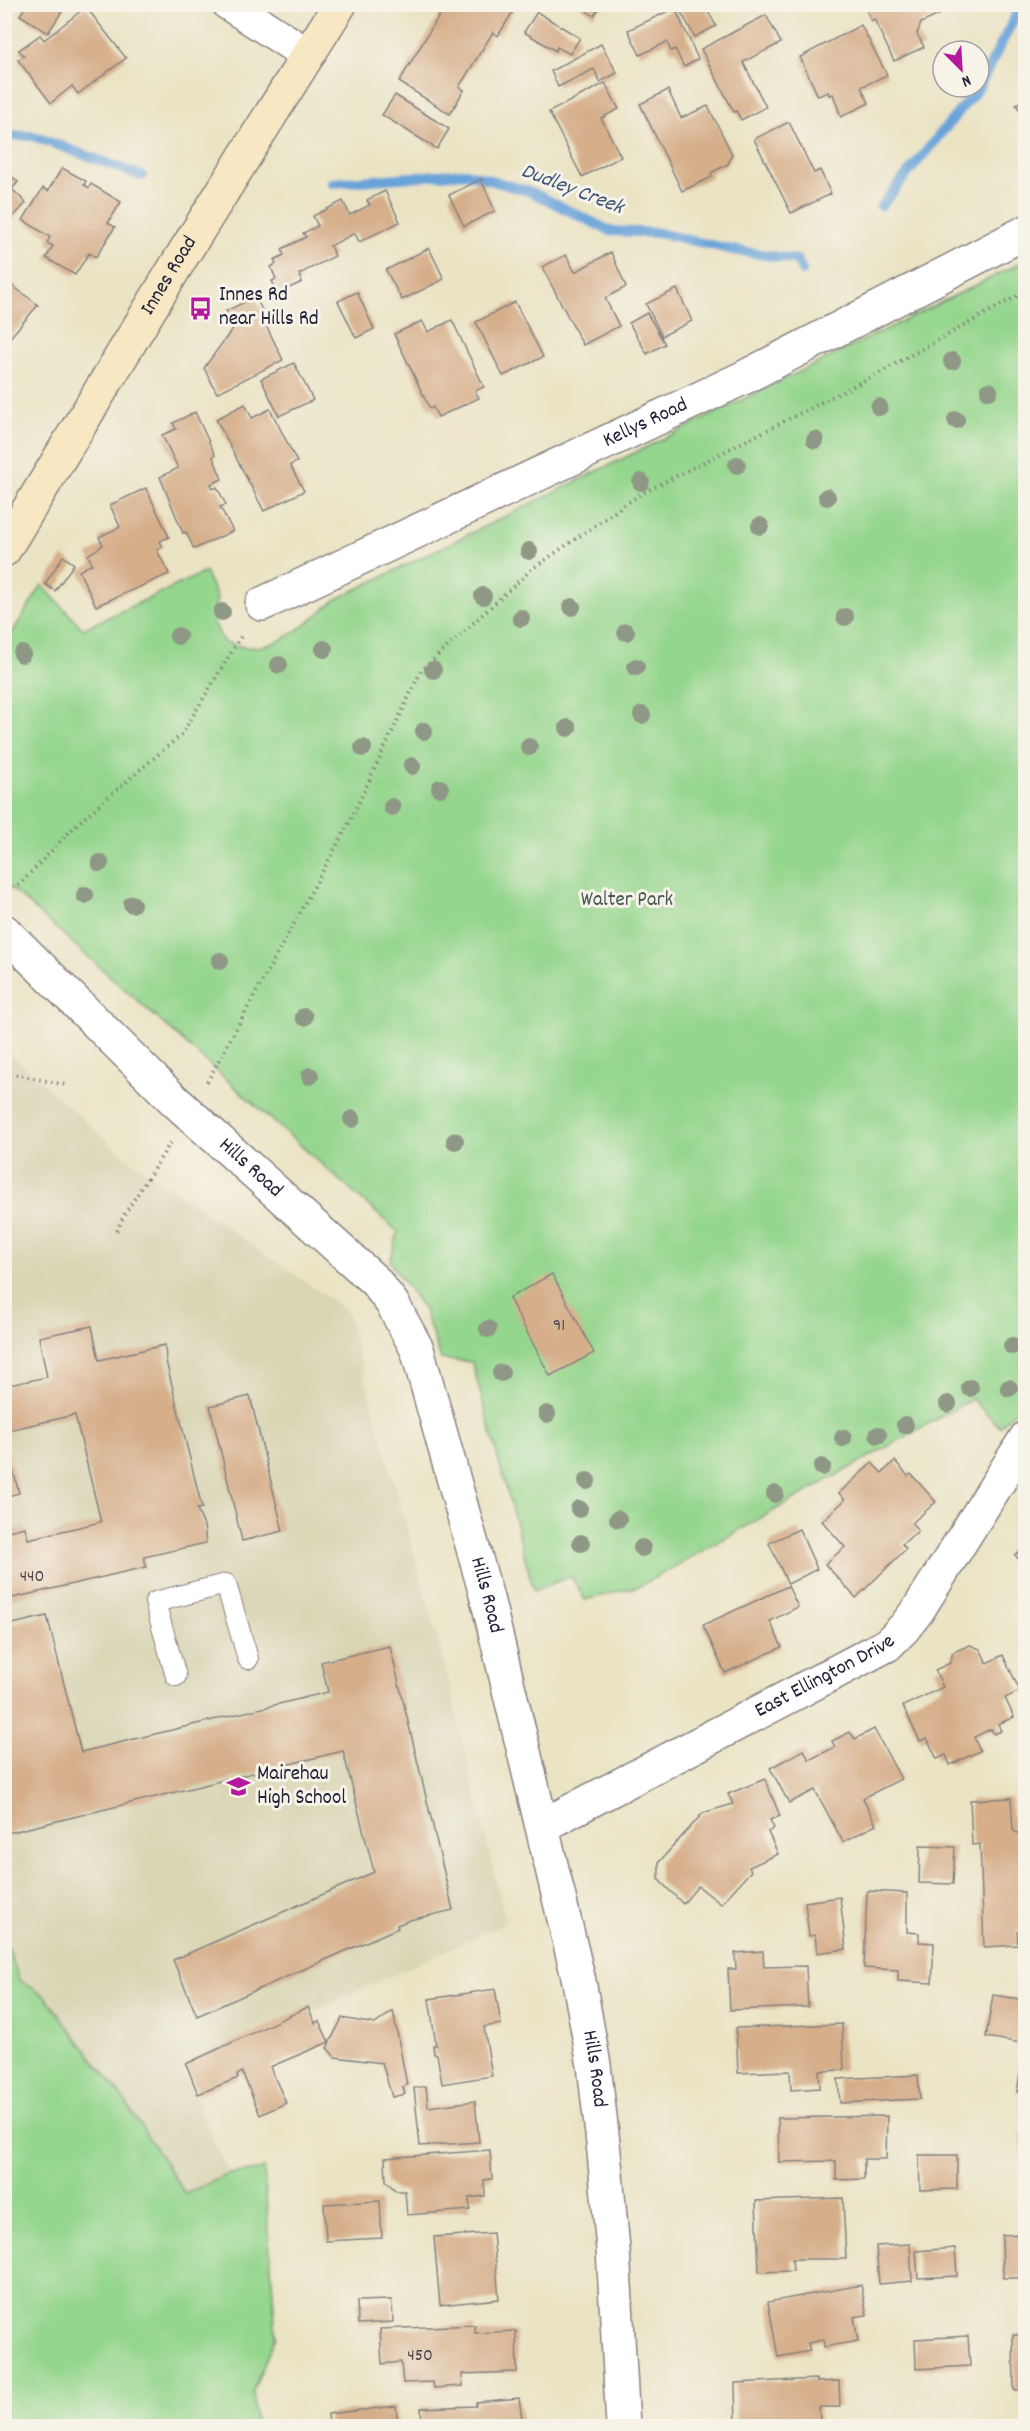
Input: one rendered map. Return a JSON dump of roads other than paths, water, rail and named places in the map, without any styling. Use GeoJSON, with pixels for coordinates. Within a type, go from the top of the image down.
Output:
{"type":"FeatureCollection","features":[{"type":"Feature","properties":{"kind":"main road","name":"Innes Road"},"geometry":{"type":"LineString","coordinates":[[4,550],[178,261],[340,4]]}},
{"type":"Feature","properties":{"kind":"street"},"geometry":{"type":"LineString","coordinates":[[229,4],[308,55]]}},
{"type":"Feature","properties":{"kind":"street","name":"Kellys Road"},"geometry":{"type":"LineString","coordinates":[[262,604],[743,378],[1026,232]]}},
{"type":"Feature","properties":{"kind":"street","name":"Hills Road"},"geometry":{"type":"LineString","coordinates":[[4,931],[189,1114],[375,1281],[406,1325],[417,1349],[487,1598],[544,1825],[579,1981],[594,2065],[613,2249],[623,2427]]}},
{"type":"Feature","properties":{"kind":"street","name":"East Ellington Drive"},"geometry":{"type":"LineString","coordinates":[[544,1825],[886,1645],[904,1628],[918,1610],[1026,1438]]}},
{"type":"Feature","properties":{"kind":"lane"},"geometry":{"type":"LineString","coordinates":[[176,1676],[155,1602],[226,1584],[248,1659]]}},
{"type":"Feature","properties":{"kind":"waterway","name":"Dudley Creek"},"geometry":{"type":"LineString","coordinates":[[991,64],[1016,15],[1026,8]]}},
{"type":"Feature","properties":{"kind":"waterway","name":"Dudley Creek"},"geometry":{"type":"LineString","coordinates":[[881,206],[969,99]]}},
{"type":"Feature","properties":{"kind":"waterway","name":"Dudley Creek"},"geometry":{"type":"LineString","coordinates":[[4,136],[33,136],[142,176]]}},
{"type":"Feature","properties":{"kind":"waterway","name":"Dudley Creek"},"geometry":{"type":"LineString","coordinates":[[332,183],[466,173],[531,192],[610,231],[659,233],[733,250],[797,260],[802,271]]}},
{"type":"Feature","properties":{"kind":"place","name":"Innes Rd near Hills Rd"},"geometry":{"type":"Point","coordinates":[201,308]}},
{"type":"Feature","properties":{"kind":"place","name":"Mairehau High School"},"geometry":{"type":"Point","coordinates":[239,1787]}},
{"type":"Feature","properties":{"kind":"park label","name":"Walter Park"},"geometry":{"type":"Point","coordinates":[627,901]}}]}
